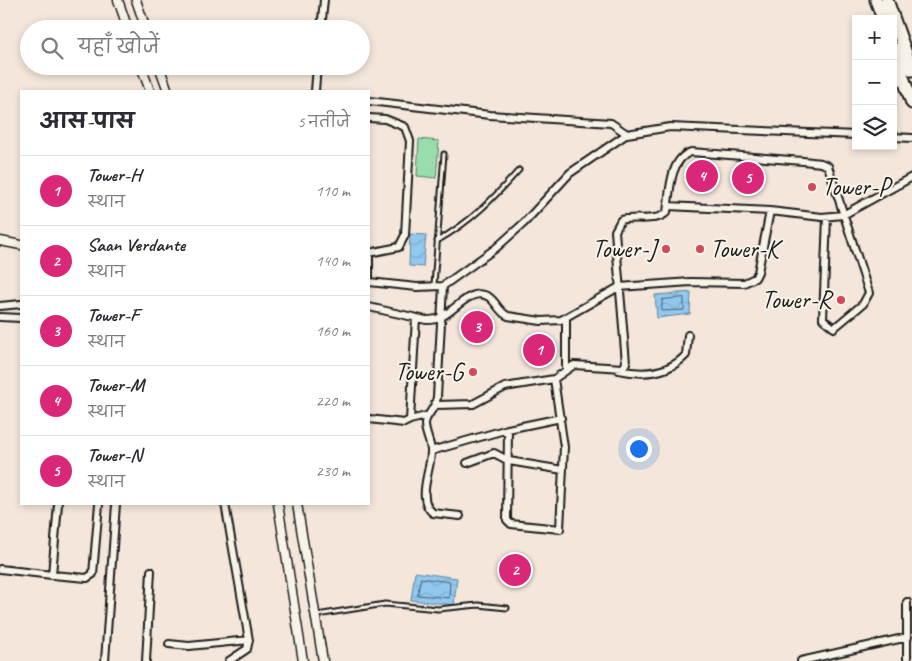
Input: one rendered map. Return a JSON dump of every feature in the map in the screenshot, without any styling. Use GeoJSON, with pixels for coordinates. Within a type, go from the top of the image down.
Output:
{"type":"FeatureCollection","features":[{"type":"Feature","properties":{"kind":"highway"},"geometry":{"type":"LineString","coordinates":[[876,0],[881,15]]}},
{"type":"Feature","properties":{"kind":"highway"},"geometry":{"type":"LineString","coordinates":[[887,0],[912,70]]}},
{"type":"Feature","properties":{"kind":"highway"},"geometry":{"type":"LineString","coordinates":[[903,46],[912,103]]}},
{"type":"Feature","properties":{"kind":"street"},"geometry":{"type":"LineString","coordinates":[[118,0],[125,20]]}},
{"type":"Feature","properties":{"kind":"street"},"geometry":{"type":"LineString","coordinates":[[136,0],[143,20]]}},
{"type":"Feature","properties":{"kind":"street"},"geometry":{"type":"LineString","coordinates":[[322,20],[324,0]]}},
{"type":"Feature","properties":{"kind":"street"},"geometry":{"type":"LineString","coordinates":[[144,75],[150,90]]}},
{"type":"Feature","properties":{"kind":"street"},"geometry":{"type":"LineString","coordinates":[[162,75],[168,90]]}},
{"type":"Feature","properties":{"kind":"street"},"geometry":{"type":"LineString","coordinates":[[315,90],[316,75]]}},
{"type":"Feature","properties":{"kind":"street"},"geometry":{"type":"LineString","coordinates":[[370,101],[490,115],[611,123],[627,134]]}},
{"type":"Feature","properties":{"kind":"street"},"geometry":{"type":"LineString","coordinates":[[370,118],[386,119],[406,128],[410,141],[405,234],[398,247],[370,253]]}},
{"type":"Feature","properties":{"kind":"street"},"geometry":{"type":"LineString","coordinates":[[370,282],[434,288],[443,286],[496,248],[524,223],[570,173],[627,134],[670,127],[852,135]]}},
{"type":"Feature","properties":{"kind":"street"},"geometry":{"type":"LineString","coordinates":[[897,137],[912,138]]}},
{"type":"Feature","properties":{"kind":"street"},"geometry":{"type":"LineString","coordinates":[[618,369],[623,368],[626,363],[615,231],[621,220],[629,217],[664,216],[668,206],[675,168],[680,158],[691,152],[822,163],[828,166],[869,293],[863,304],[834,328],[823,319],[827,216]]}},
{"type":"Feature","properties":{"kind":"street"},"geometry":{"type":"LineString","coordinates":[[668,206],[827,216],[843,215],[912,177]]}},
{"type":"Feature","properties":{"kind":"street"},"geometry":{"type":"LineString","coordinates":[[370,307],[426,320],[442,317],[470,296],[482,295],[488,297],[502,313],[508,316],[552,322],[566,318],[619,287],[691,282],[744,283],[755,278],[760,265],[770,211]]}},
{"type":"Feature","properties":{"kind":"street"},"geometry":{"type":"LineString","coordinates":[[0,241],[20,245]]}},
{"type":"Feature","properties":{"kind":"street"},"geometry":{"type":"LineString","coordinates":[[370,419],[404,423],[433,412],[436,405],[443,286]]}},
{"type":"Feature","properties":{"kind":"street"},"geometry":{"type":"LineString","coordinates":[[0,306],[20,304]]}},
{"type":"Feature","properties":{"kind":"street"},"geometry":{"type":"LineString","coordinates":[[0,317],[20,318]]}},
{"type":"Feature","properties":{"kind":"street"},"geometry":{"type":"LineString","coordinates":[[410,420],[416,318]]}},
{"type":"Feature","properties":{"kind":"street"},"geometry":{"type":"LineString","coordinates":[[566,318],[566,370]]}},
{"type":"Feature","properties":{"kind":"street"},"geometry":{"type":"LineString","coordinates":[[436,405],[472,404],[505,387],[554,379],[566,370],[578,365],[618,369],[636,374],[665,368],[686,356],[688,352],[688,336]]}},
{"type":"Feature","properties":{"kind":"street"},"geometry":{"type":"LineString","coordinates":[[508,429],[507,520],[511,524],[560,529],[563,470],[561,418],[554,379]]}},
{"type":"Feature","properties":{"kind":"street"},"geometry":{"type":"LineString","coordinates":[[426,416],[425,424],[431,451],[425,491],[429,510],[437,514],[460,516]]}},
{"type":"Feature","properties":{"kind":"street"},"geometry":{"type":"LineString","coordinates":[[431,451],[508,429],[561,418]]}},
{"type":"Feature","properties":{"kind":"street"},"geometry":{"type":"LineString","coordinates":[[467,464],[490,453],[498,454],[508,460],[563,470]]}},
{"type":"Feature","properties":{"kind":"street"},"geometry":{"type":"LineString","coordinates":[[52,576],[58,505]]}},
{"type":"Feature","properties":{"kind":"street"},"geometry":{"type":"LineString","coordinates":[[0,569],[52,576],[87,578],[93,574],[99,505]]}},
{"type":"Feature","properties":{"kind":"street"},"geometry":{"type":"LineString","coordinates":[[106,661],[116,505]]}},
{"type":"Feature","properties":{"kind":"street"},"geometry":{"type":"LineString","coordinates":[[225,505],[249,640],[247,648],[229,661]]}},
{"type":"Feature","properties":{"kind":"street"},"geometry":{"type":"LineString","coordinates":[[278,505],[303,661]]}},
{"type":"Feature","properties":{"kind":"street"},"geometry":{"type":"LineString","coordinates":[[297,505],[323,661]]}},
{"type":"Feature","properties":{"kind":"street"},"geometry":{"type":"LineString","coordinates":[[146,661],[151,571]]}},
{"type":"Feature","properties":{"kind":"street"},"geometry":{"type":"LineString","coordinates":[[907,602],[910,619],[908,637],[909,656]]}},
{"type":"Feature","properties":{"kind":"street"},"geometry":{"type":"LineString","coordinates":[[801,661],[908,637]]}},
{"type":"Feature","properties":{"kind":"street"},"geometry":{"type":"LineString","coordinates":[[169,644],[189,646],[249,640]]}},
{"type":"Feature","properties":{"kind":"lane"},"geometry":{"type":"LineString","coordinates":[[434,288],[444,154]]}},
{"type":"Feature","properties":{"kind":"lane"},"geometry":{"type":"LineString","coordinates":[[437,241],[460,228],[479,213],[520,170]]}},
{"type":"Feature","properties":{"kind":"lane"},"geometry":{"type":"LineString","coordinates":[[316,615],[385,604],[438,609],[487,605],[507,608]]}},
{"type":"Feature","properties":{"kind":"green space"},"geometry":{"type":"Polygon","coordinates":[[[419,139],[439,141],[436,178],[417,176],[419,139]]]}},
{"type":"Feature","properties":{"kind":"water"},"geometry":{"type":"Polygon","coordinates":[[[410,234],[426,235],[423,267],[409,266],[410,234]]]}},
{"type":"Feature","properties":{"kind":"water"},"geometry":{"type":"Polygon","coordinates":[[[691,292],[690,314],[657,318],[655,295],[691,292]]]}},
{"type":"Feature","properties":{"kind":"water"},"geometry":{"type":"Polygon","coordinates":[[[415,572],[457,578],[454,605],[411,600],[415,572]]]}},
{"type":"Feature","properties":{"kind":"place","name":"Tower-M"},"geometry":{"type":"Point","coordinates":[702,176]}},
{"type":"Feature","properties":{"kind":"place","name":"Tower-N"},"geometry":{"type":"Point","coordinates":[748,178]}},
{"type":"Feature","properties":{"kind":"place","name":"Tower-P"},"geometry":{"type":"Point","coordinates":[812,187]}},
{"type":"Feature","properties":{"kind":"place","name":"Tower-J"},"geometry":{"type":"Point","coordinates":[666,249]}},
{"type":"Feature","properties":{"kind":"place","name":"Tower-K"},"geometry":{"type":"Point","coordinates":[700,249]}},
{"type":"Feature","properties":{"kind":"place","name":"Tower-R"},"geometry":{"type":"Point","coordinates":[841,300]}},
{"type":"Feature","properties":{"kind":"place","name":"Tower-F"},"geometry":{"type":"Point","coordinates":[477,327]}},
{"type":"Feature","properties":{"kind":"place","name":"Tower-H"},"geometry":{"type":"Point","coordinates":[539,350]}},
{"type":"Feature","properties":{"kind":"place","name":"Tower-G"},"geometry":{"type":"Point","coordinates":[473,372]}},
{"type":"Feature","properties":{"kind":"place","name":"Saan Verdante"},"geometry":{"type":"Point","coordinates":[515,570]}}]}
